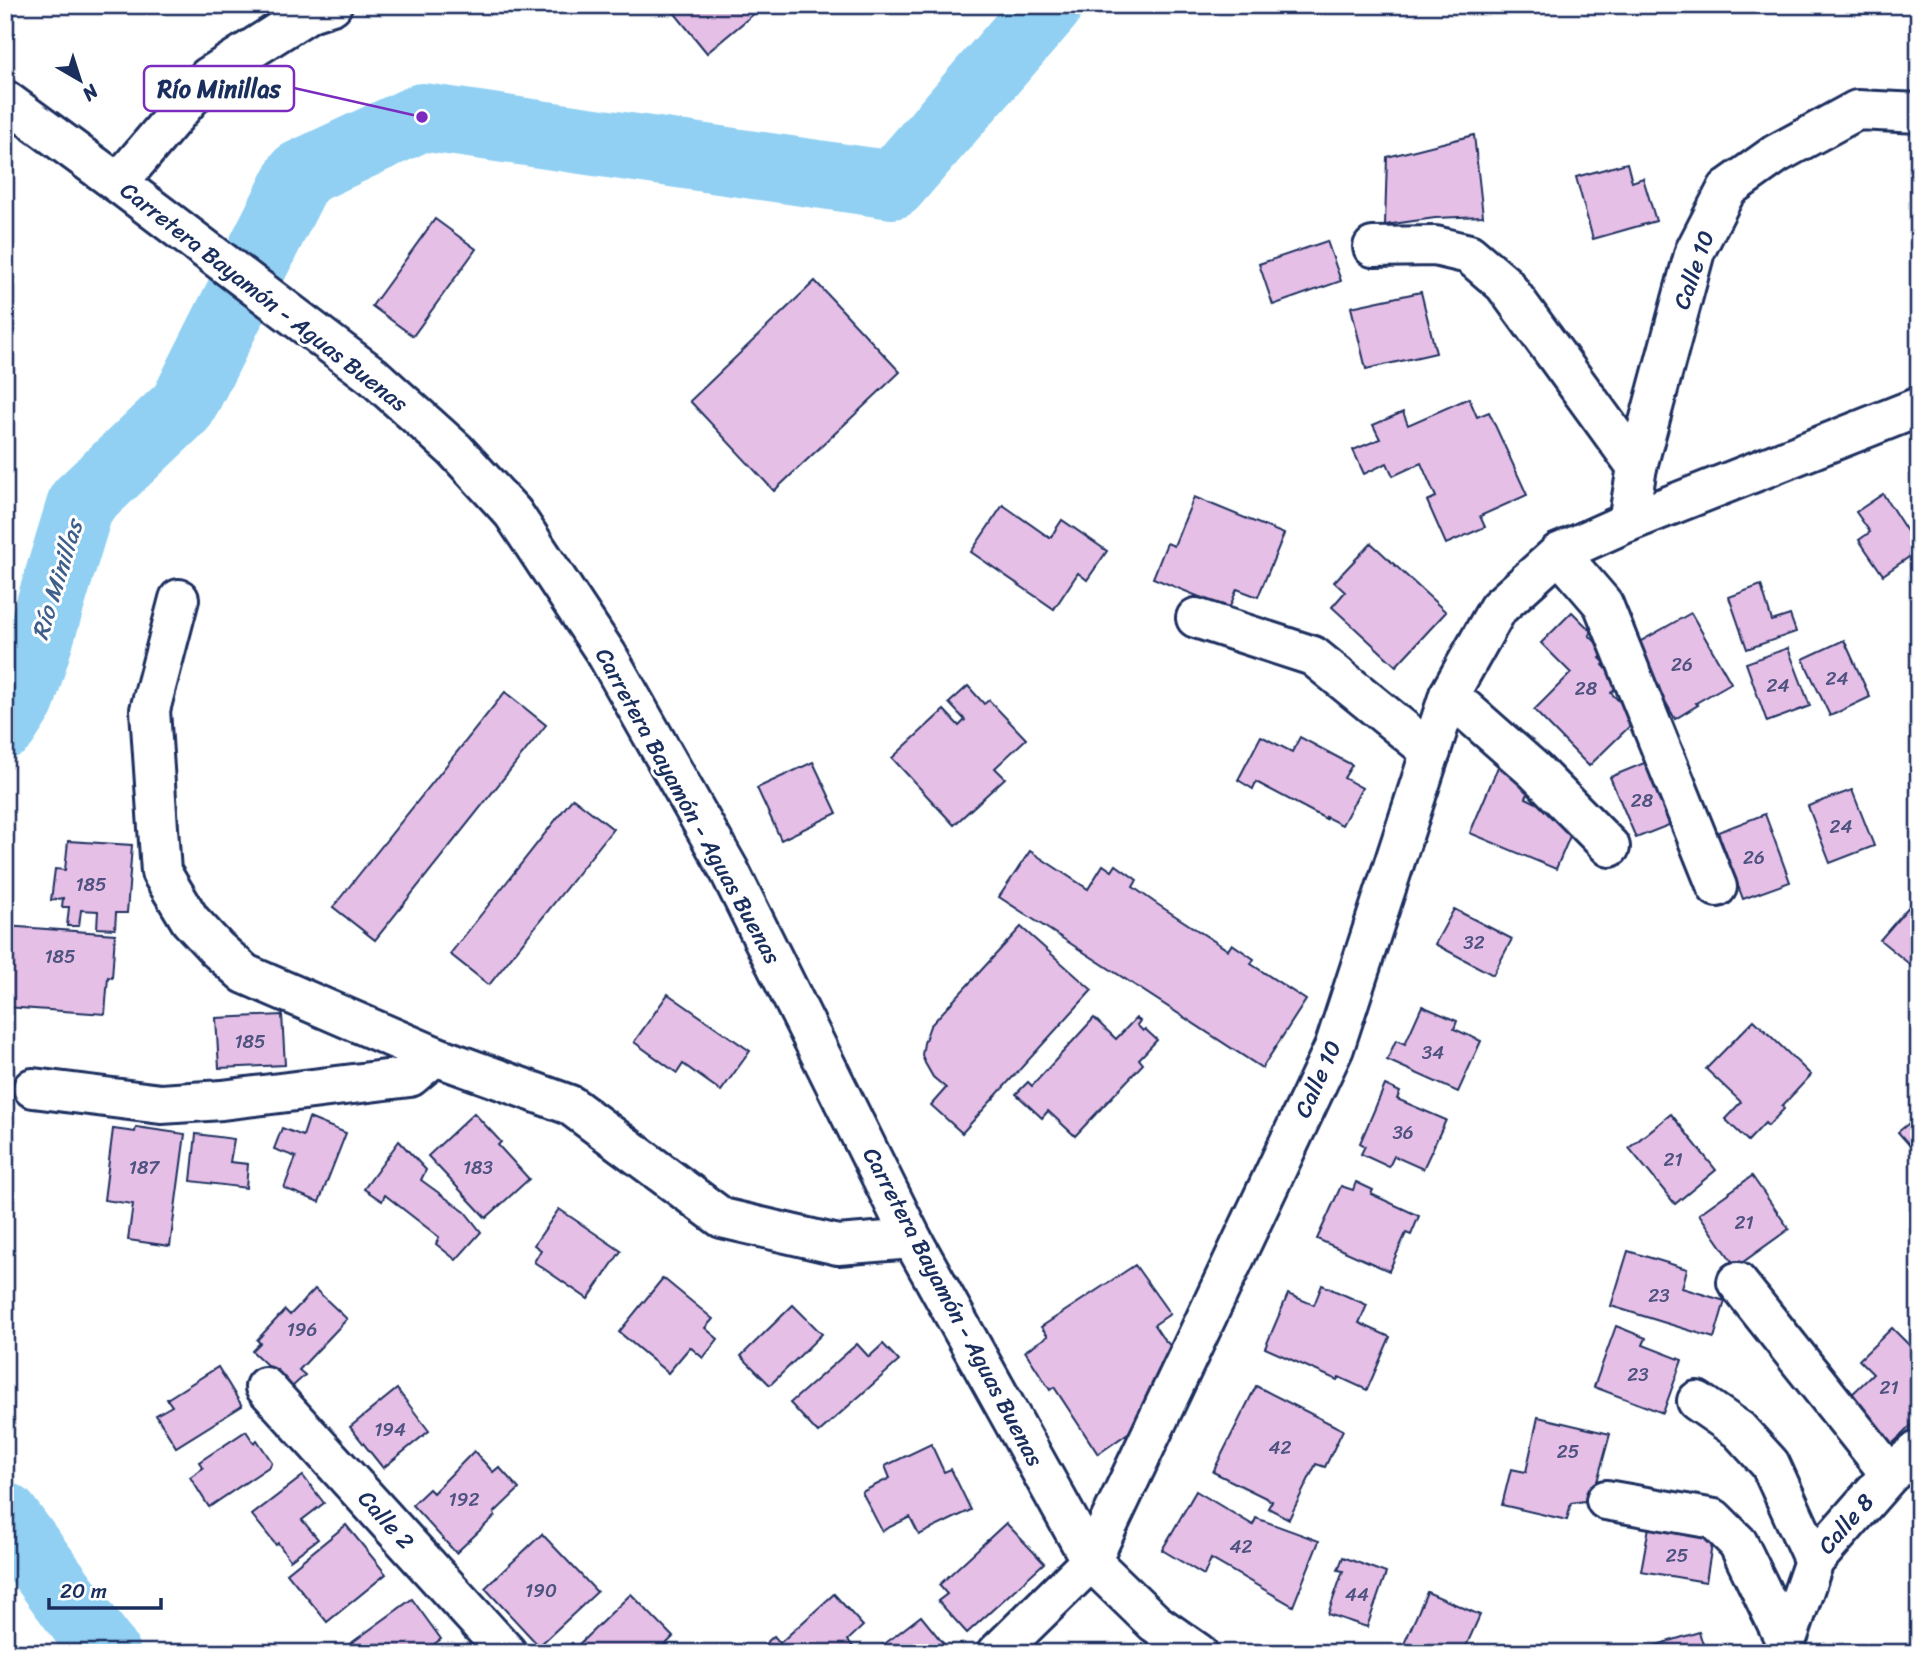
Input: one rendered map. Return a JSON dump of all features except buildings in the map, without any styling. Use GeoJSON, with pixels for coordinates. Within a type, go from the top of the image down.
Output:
{"type":"FeatureCollection","features":[{"type":"Feature","properties":{"kind":"street"},"geometry":{"type":"LineString","coordinates":[[118,183],[208,77],[310,12],[332,5]]}},
{"type":"Feature","properties":{"kind":"street","name":"Carretera Bayamón - Aguas Buenas"},"geometry":{"type":"LineString","coordinates":[[5,100],[373,376],[455,450],[513,513],[607,655],[729,870],[912,1239],[1091,1561],[1155,1623],[1198,1653]]}},
{"type":"Feature","properties":{"kind":"street","name":"Calle 10"},"geometry":{"type":"LineString","coordinates":[[1628,522],[1637,467],[1695,251],[1727,189],[1776,154],[1857,110],[1919,113]]}},
{"type":"Feature","properties":{"kind":"street"},"geometry":{"type":"LineString","coordinates":[[1373,247],[1435,246],[1469,254],[1504,284],[1637,467]]}},
{"type":"Feature","properties":{"kind":"street","name":"Calle 10"},"geometry":{"type":"LineString","coordinates":[[997,1653],[1091,1561],[1334,1048],[1448,695],[1498,608],[1559,553],[1628,522],[1919,407]]}},
{"type":"Feature","properties":{"kind":"street"},"geometry":{"type":"LineString","coordinates":[[1559,553],[1603,604],[1717,887]]}},
{"type":"Feature","properties":{"kind":"street"},"geometry":{"type":"LineString","coordinates":[[179,599],[150,710],[161,872],[190,920],[245,974],[435,1056],[570,1105],[722,1218],[838,1245],[912,1239]]}},
{"type":"Feature","properties":{"kind":"street"},"geometry":{"type":"LineString","coordinates":[[1196,618],[1312,656],[1431,752]]}},
{"type":"Feature","properties":{"kind":"street"},"geometry":{"type":"LineString","coordinates":[[1448,695],[1534,770],[1610,847]]}},
{"type":"Feature","properties":{"kind":"street"},"geometry":{"type":"LineString","coordinates":[[33,1088],[161,1104],[222,1100],[410,1076],[435,1056]]}},
{"type":"Feature","properties":{"kind":"street"},"geometry":{"type":"LineString","coordinates":[[1737,1282],[1890,1474]]}},
{"type":"Feature","properties":{"kind":"street","name":"Calle 2"},"geometry":{"type":"LineString","coordinates":[[265,1387],[507,1653]]}},
{"type":"Feature","properties":{"kind":"street"},"geometry":{"type":"LineString","coordinates":[[1697,1401],[1739,1430],[1770,1465],[1814,1560]]}},
{"type":"Feature","properties":{"kind":"street","name":"Calle 8"},"geometry":{"type":"LineString","coordinates":[[1786,1647],[1814,1560],[1890,1474],[1919,1450]]}},
{"type":"Feature","properties":{"kind":"street"},"geometry":{"type":"LineString","coordinates":[[1606,1500],[1714,1519],[1738,1544],[1786,1647]]}},
{"type":"Feature","properties":{"kind":"waterway","name":"Río Minillas"},"geometry":{"type":"LineString","coordinates":[[5,725],[21,700],[81,503],[183,406],[300,174],[422,117],[893,185],[1049,5]]}},
{"type":"Feature","properties":{"kind":"waterway"},"geometry":{"type":"LineString","coordinates":[[5,1516],[106,1653]]}},
{"type":"Feature","properties":{"kind":"place","name":"Río Minillas"},"geometry":{"type":"Point","coordinates":[422,117]}}]}
